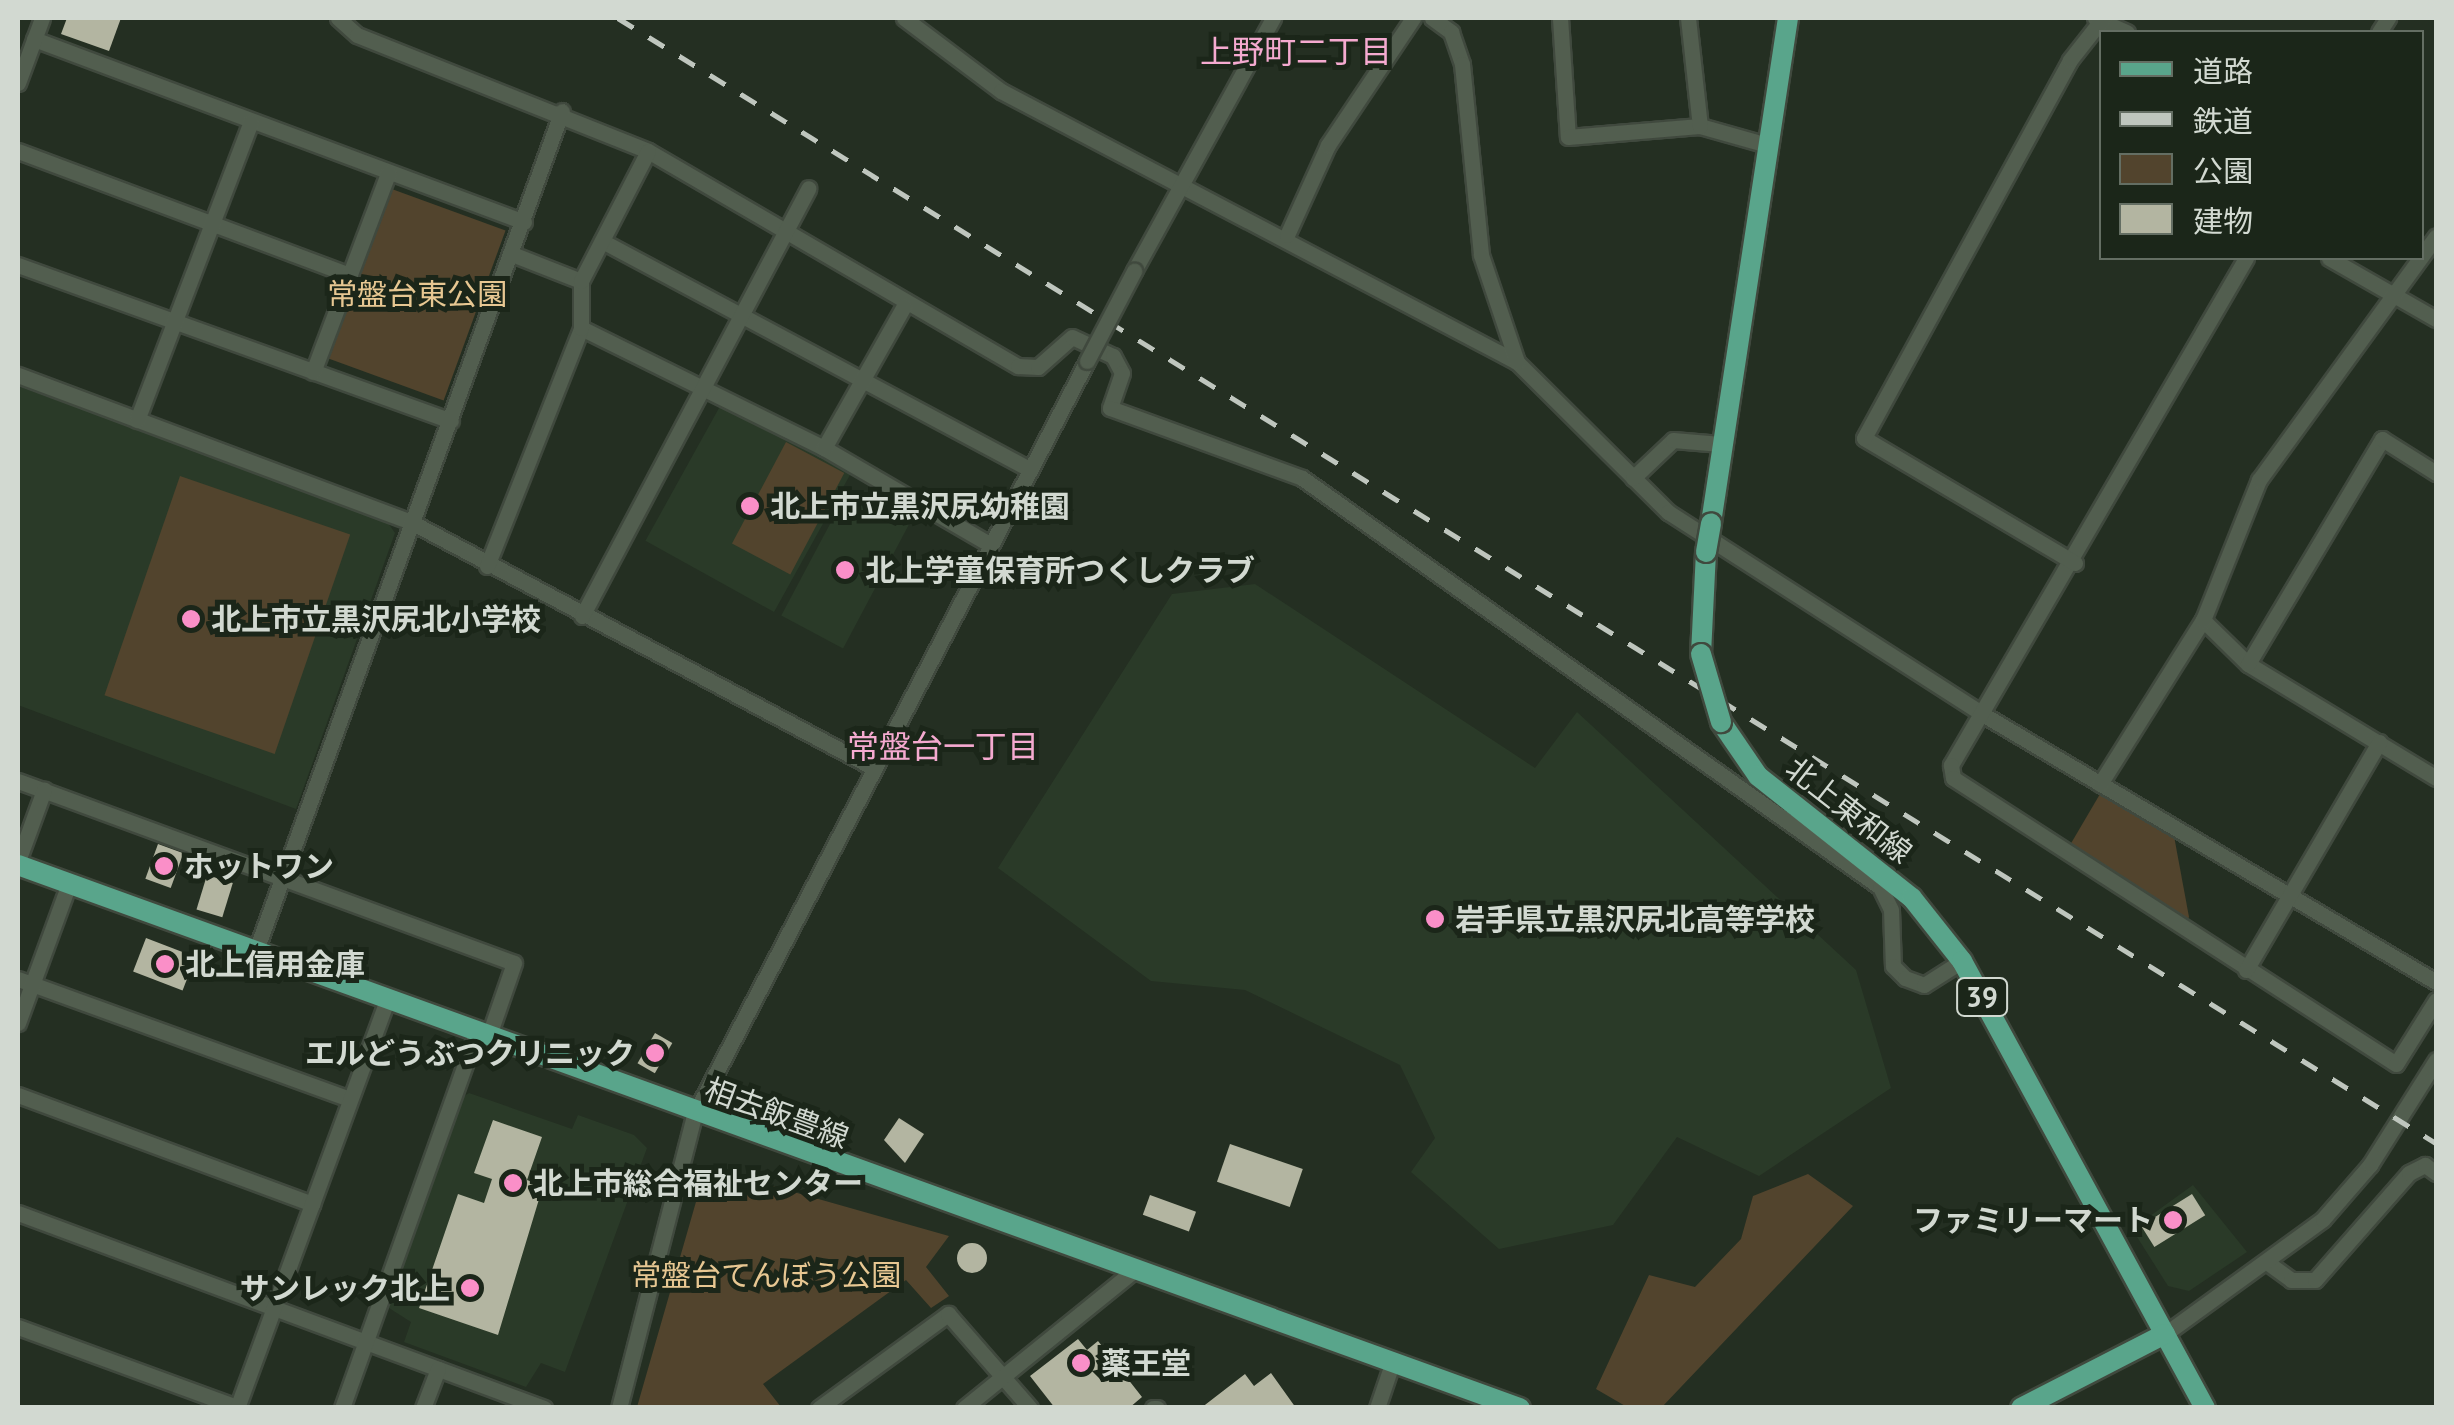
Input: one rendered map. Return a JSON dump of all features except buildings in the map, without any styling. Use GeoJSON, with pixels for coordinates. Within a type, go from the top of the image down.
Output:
{"type":"FeatureCollection","features":[{"type":"Feature","properties":{"kind":"main road","name":"北上東和線"},"geometry":{"type":"LineString","coordinates":[[1788,18],[1706,552],[1700,654],[1721,722],[1758,776],[1912,898],[1962,962],[2205,1408]]}},
{"type":"Feature","properties":{"kind":"main road","name":"相去飯豊線"},"geometry":{"type":"LineString","coordinates":[[18,863],[694,1115],[1520,1408]]}},
{"type":"Feature","properties":{"kind":"main road"},"geometry":{"type":"LineString","coordinates":[[2022,1408],[2165,1334]]}},
{"type":"Feature","properties":{"kind":"street"},"geometry":{"type":"LineString","coordinates":[[18,83],[42,18]]}},
{"type":"Feature","properties":{"kind":"street"},"geometry":{"type":"LineString","coordinates":[[338,18],[357,35],[562,110],[648,151],[786,230],[904,306],[1018,366],[1038,368],[1055,344],[1072,338],[1113,356],[1122,373],[1110,408],[1302,478],[1880,888],[1891,910],[1893,966],[1905,978],[1924,985],[1962,962]]}},
{"type":"Feature","properties":{"kind":"street"},"geometry":{"type":"LineString","coordinates":[[904,18],[1001,91],[1287,235],[1517,362],[1668,512],[1984,715],[2436,982]]}},
{"type":"Feature","properties":{"kind":"street"},"geometry":{"type":"LineString","coordinates":[[619,1408],[694,1115],[988,544],[1273,18]]}},
{"type":"Feature","properties":{"kind":"street"},"geometry":{"type":"LineString","coordinates":[[1287,235],[1328,145],[1413,18]]}},
{"type":"Feature","properties":{"kind":"street"},"geometry":{"type":"LineString","coordinates":[[1432,18],[1450,32],[1462,64],[1481,255],[1517,362]]}},
{"type":"Feature","properties":{"kind":"street"},"geometry":{"type":"LineString","coordinates":[[1560,18],[1568,137],[1700,126],[1767,145]]}},
{"type":"Feature","properties":{"kind":"street"},"geometry":{"type":"LineString","coordinates":[[1688,18],[1700,126]]}},
{"type":"Feature","properties":{"kind":"street"},"geometry":{"type":"LineString","coordinates":[[2075,563],[1864,438],[2070,60],[2099,19],[2122,30]]}},
{"type":"Feature","properties":{"kind":"street"},"geometry":{"type":"LineString","coordinates":[[34,38],[524,222]]}},
{"type":"Feature","properties":{"kind":"street"},"geometry":{"type":"LineString","coordinates":[[254,953],[562,110]]}},
{"type":"Feature","properties":{"kind":"street"},"geometry":{"type":"LineString","coordinates":[[137,420],[251,122]]}},
{"type":"Feature","properties":{"kind":"street"},"geometry":{"type":"LineString","coordinates":[[18,151],[350,275]]}},
{"type":"Feature","properties":{"kind":"street"},"geometry":{"type":"LineString","coordinates":[[487,566],[581,328],[581,281],[648,151]]}},
{"type":"Feature","properties":{"kind":"street"},"geometry":{"type":"LineString","coordinates":[[313,372],[388,173]]}},
{"type":"Feature","properties":{"kind":"street"},"geometry":{"type":"LineString","coordinates":[[582,616],[701,383],[809,188]]}},
{"type":"Feature","properties":{"kind":"street"},"geometry":{"type":"LineString","coordinates":[[602,241],[1028,469]]}},
{"type":"Feature","properties":{"kind":"street"},"geometry":{"type":"LineString","coordinates":[[512,254],[581,281]]}},
{"type":"Feature","properties":{"kind":"street"},"geometry":{"type":"LineString","coordinates":[[2245,260],[2075,563],[1951,765],[1953,778],[2396,1064],[2436,1000]]}},
{"type":"Feature","properties":{"kind":"street"},"geometry":{"type":"LineString","coordinates":[[2332,260],[2436,319]]}},
{"type":"Feature","properties":{"kind":"street"},"geometry":{"type":"LineString","coordinates":[[2100,784],[2203,620],[2259,480],[2307,404],[2397,297],[2421,260]]}},
{"type":"Feature","properties":{"kind":"street"},"geometry":{"type":"LineString","coordinates":[[18,265],[451,421]]}},
{"type":"Feature","properties":{"kind":"street"},"geometry":{"type":"LineString","coordinates":[[824,448],[904,306]]}},
{"type":"Feature","properties":{"kind":"street"},"geometry":{"type":"LineString","coordinates":[[581,328],[701,383],[824,448],[988,544]]}},
{"type":"Feature","properties":{"kind":"street"},"geometry":{"type":"LineString","coordinates":[[18,376],[412,522],[487,566],[874,768]]}},
{"type":"Feature","properties":{"kind":"street"},"geometry":{"type":"LineString","coordinates":[[2248,664],[2382,439],[2436,474]]}},
{"type":"Feature","properties":{"kind":"street"},"geometry":{"type":"LineString","coordinates":[[1632,478],[1674,440],[1721,444]]}},
{"type":"Feature","properties":{"kind":"street"},"geometry":{"type":"LineString","coordinates":[[2203,620],[2248,664],[2436,778]]}},
{"type":"Feature","properties":{"kind":"street"},"geometry":{"type":"LineString","coordinates":[[2246,970],[2379,742]]}},
{"type":"Feature","properties":{"kind":"street"},"geometry":{"type":"LineString","coordinates":[[18,780],[514,963],[482,1036],[342,1408]]}},
{"type":"Feature","properties":{"kind":"street"},"geometry":{"type":"LineString","coordinates":[[18,863],[44,790]]}},
{"type":"Feature","properties":{"kind":"street"},"geometry":{"type":"LineString","coordinates":[[18,1023],[24,982],[69,884]]}},
{"type":"Feature","properties":{"kind":"street"},"geometry":{"type":"LineString","coordinates":[[24,982],[350,1099]]}},
{"type":"Feature","properties":{"kind":"street"},"geometry":{"type":"LineString","coordinates":[[18,1327],[237,1407],[386,1001]]}},
{"type":"Feature","properties":{"kind":"street"},"geometry":{"type":"LineString","coordinates":[[2165,1334],[2268,1263],[2323,1219],[2370,1165],[2436,1060]]}},
{"type":"Feature","properties":{"kind":"street"},"geometry":{"type":"LineString","coordinates":[[18,1095],[312,1204]]}},
{"type":"Feature","properties":{"kind":"street"},"geometry":{"type":"LineString","coordinates":[[2268,1263],[2291,1280],[2314,1280],[2409,1173],[2425,1166],[2436,1173]]}},
{"type":"Feature","properties":{"kind":"street"},"geometry":{"type":"LineString","coordinates":[[18,1213],[438,1369],[502,1400],[544,1408]]}},
{"type":"Feature","properties":{"kind":"street"},"geometry":{"type":"LineString","coordinates":[[964,1408],[1133,1271]]}},
{"type":"Feature","properties":{"kind":"street"},"geometry":{"type":"LineString","coordinates":[[819,1408],[948,1314],[1006,1375],[1030,1408]]}},
{"type":"Feature","properties":{"kind":"street"},"geometry":{"type":"LineString","coordinates":[[1377,1408],[1393,1362]]}},
{"type":"Feature","properties":{"kind":"street"},"geometry":{"type":"LineString","coordinates":[[423,1408],[438,1369]]}},
{"type":"Feature","properties":{"kind":"shaded area","name":"北上市立黒沢尻北小学校"},"geometry":{"type":"Polygon","coordinates":[[[18,386],[386,520],[395,533],[296,809],[18,705],[18,386]]]}},
{"type":"Feature","properties":{"kind":"shaded area","name":"北上市立黒沢尻幼稚園"},"geometry":{"type":"Polygon","coordinates":[[[724,399],[853,470],[774,612],[645,541],[724,399]]]}},
{"type":"Feature","properties":{"kind":"shaded area","name":"北上学童保育所つくしクラブ"},"geometry":{"type":"Polygon","coordinates":[[[847,492],[909,525],[843,648],[781,616],[847,492]]]}},
{"type":"Feature","properties":{"kind":"shaded area","name":"岩手県立黒沢尻北高等学校"},"geometry":{"type":"Polygon","coordinates":[[[1255,584],[1535,768],[1577,712],[1856,970],[1891,1088],[1759,1176],[1677,1137],[1613,1225],[1499,1249],[1411,1172],[1435,1138],[1400,1065],[1245,990],[1151,981],[998,868],[1172,594],[1255,584]]]}},
{"type":"Feature","properties":{"kind":"shaded area"},"geometry":{"type":"Polygon","coordinates":[[[469,1093],[572,1129],[578,1115],[634,1135],[647,1148],[565,1372],[541,1363],[526,1387],[404,1342],[411,1322],[389,1308],[461,1098],[469,1093]]]}},
{"type":"Feature","properties":{"kind":"shaded area"},"geometry":{"type":"Polygon","coordinates":[[[2193,1185],[2247,1252],[2189,1291],[2168,1286],[2132,1229],[2193,1185]]]}},
{"type":"Feature","properties":{"kind":"green space","name":"常盤台東公園"},"geometry":{"type":"Polygon","coordinates":[[[389,188],[506,230],[444,400],[327,358],[389,188]]]}},
{"type":"Feature","properties":{"kind":"green space"},"geometry":{"type":"Polygon","coordinates":[[[786,442],[844,473],[790,575],[732,544],[786,442]]]}},
{"type":"Feature","properties":{"kind":"green space"},"geometry":{"type":"Polygon","coordinates":[[[180,476],[350,535],[275,754],[104,695],[180,476]]]}},
{"type":"Feature","properties":{"kind":"green space"},"geometry":{"type":"Polygon","coordinates":[[[2100,794],[2174,836],[2189,917],[2183,930],[2063,857],[2100,794]]]}},
{"type":"Feature","properties":{"kind":"green space","name":"常盤台てんぼう公園"},"geometry":{"type":"Polygon","coordinates":[[[706,1167],[949,1236],[926,1267],[949,1296],[931,1308],[906,1280],[763,1384],[781,1407],[637,1407],[706,1167]]]}},
{"type":"Feature","properties":{"kind":"green space"},"geometry":{"type":"Polygon","coordinates":[[[1808,1174],[1853,1206],[1662,1407],[1627,1407],[1596,1389],[1649,1275],[1695,1287],[1741,1239],[1753,1196],[1808,1174]]]}},
{"type":"Feature","properties":{"kind":"railway"},"geometry":{"type":"LineString","coordinates":[[618,18],[2436,1143]]}},
{"type":"Feature","properties":{"kind":"place","name":"北上市立黒沢尻幼稚園"},"geometry":{"type":"Point","coordinates":[750,506]}},
{"type":"Feature","properties":{"kind":"place","name":"北上学童保育所つくしクラブ"},"geometry":{"type":"Point","coordinates":[845,570]}},
{"type":"Feature","properties":{"kind":"place","name":"北上市立黒沢尻北小学校"},"geometry":{"type":"Point","coordinates":[191,619]}},
{"type":"Feature","properties":{"kind":"place","name":"ホットワン"},"geometry":{"type":"Point","coordinates":[164,866]}},
{"type":"Feature","properties":{"kind":"place","name":"岩手県立黒沢尻北高等学校"},"geometry":{"type":"Point","coordinates":[1435,919]}},
{"type":"Feature","properties":{"kind":"place","name":"北上信用金庫"},"geometry":{"type":"Point","coordinates":[165,964]}},
{"type":"Feature","properties":{"kind":"place","name":"エルどうぶつクリニック"},"geometry":{"type":"Point","coordinates":[655,1053]}},
{"type":"Feature","properties":{"kind":"place","name":"北上市総合福祉センター"},"geometry":{"type":"Point","coordinates":[513,1183]}},
{"type":"Feature","properties":{"kind":"place","name":"ファミリーマート"},"geometry":{"type":"Point","coordinates":[2173,1220]}},
{"type":"Feature","properties":{"kind":"place","name":"サンレック北上"},"geometry":{"type":"Point","coordinates":[470,1288]}},
{"type":"Feature","properties":{"kind":"place","name":"薬王堂"},"geometry":{"type":"Point","coordinates":[1081,1363]}},
{"type":"Feature","properties":{"kind":"district","name":"上野町二丁目"},"geometry":{"type":"Point","coordinates":[1296,51]}},
{"type":"Feature","properties":{"kind":"district","name":"常盤台一丁目"},"geometry":{"type":"Point","coordinates":[943,746]}}]}
